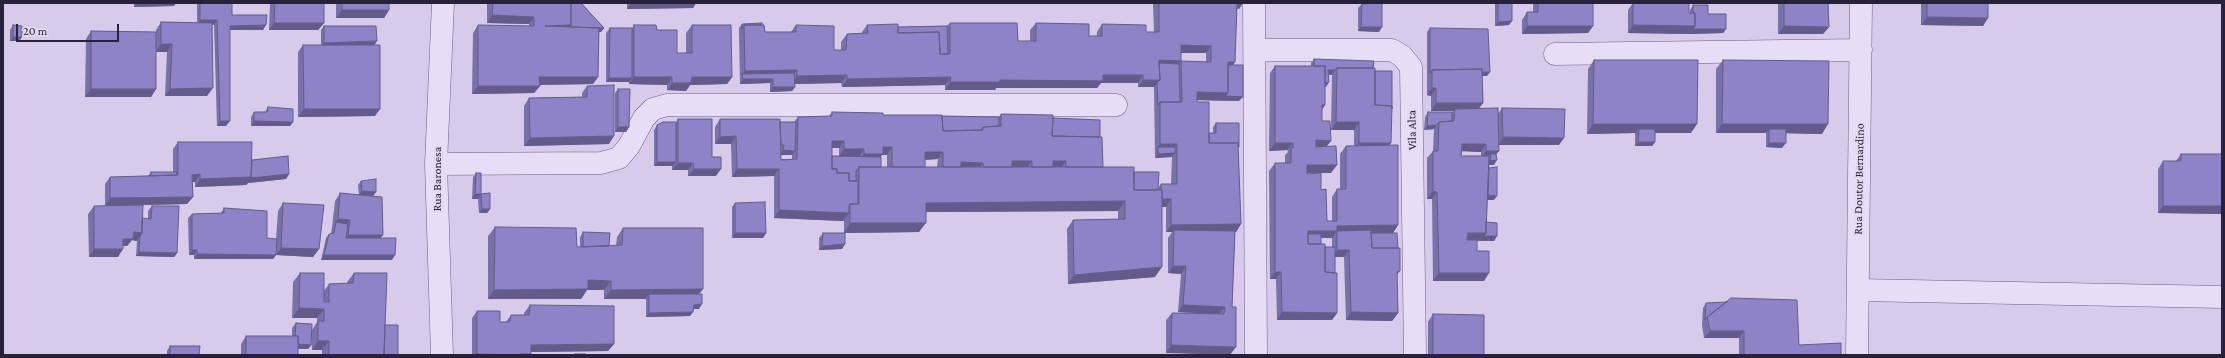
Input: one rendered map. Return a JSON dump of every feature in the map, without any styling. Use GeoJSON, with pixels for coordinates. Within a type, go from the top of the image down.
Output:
{"type":"FeatureCollection","features":[{"type":"Feature","properties":{"kind":"street","name":"Rua Baronesa"},"geometry":{"type":"LineString","coordinates":[[442,355],[436,164],[443,3]]}},
{"type":"Feature","properties":{"kind":"street"},"geometry":{"type":"LineString","coordinates":[[1254,3],[1256,50],[1256,355]]}},
{"type":"Feature","properties":{"kind":"street","name":"Rua Doutor Bernardino"},"geometry":{"type":"LineString","coordinates":[[1857,355],[1861,3]]}},
{"type":"Feature","properties":{"kind":"street","name":"Vila Alta"},"geometry":{"type":"LineString","coordinates":[[1256,50],[1392,50],[1402,56],[1411,67],[1415,355]]}},
{"type":"Feature","properties":{"kind":"street"},"geometry":{"type":"LineString","coordinates":[[1555,54],[1861,50]]}},
{"type":"Feature","properties":{"kind":"street"},"geometry":{"type":"LineString","coordinates":[[436,164],[601,163],[619,158],[629,146],[644,118],[653,108],[667,105],[1116,105]]}},
{"type":"Feature","properties":{"kind":"street"},"geometry":{"type":"LineString","coordinates":[[1858,290],[2222,297]]}},
{"type":"Feature","properties":{"kind":"building"},"geometry":{"type":"Polygon","coordinates":[[[200,3],[232,3],[232,15],[267,15],[266,25],[230,26],[230,121],[220,121],[217,20],[200,20],[200,3]]]}},
{"type":"Feature","properties":{"kind":"building"},"geometry":{"type":"Polygon","coordinates":[[[275,3],[324,3],[324,23],[274,23],[275,3]]]}},
{"type":"Feature","properties":{"kind":"building"},"geometry":{"type":"Polygon","coordinates":[[[342,3],[389,3],[389,10],[342,10],[342,3]]]}},
{"type":"Feature","properties":{"kind":"building"},"geometry":{"type":"Polygon","coordinates":[[[493,3],[571,3],[571,25],[545,26],[599,28],[598,77],[539,77],[540,86],[478,86],[478,25],[534,26],[534,17],[492,15],[493,3]]]}},
{"type":"Feature","properties":{"kind":"building"},"geometry":{"type":"Polygon","coordinates":[[[571,3],[581,3],[604,28],[570,27],[571,3]]]}},
{"type":"Feature","properties":{"kind":"building"},"geometry":{"type":"Polygon","coordinates":[[[1159,3],[1237,3],[1235,62],[1228,62],[1228,93],[1197,92],[1197,102],[1209,102],[1209,143],[1238,143],[1241,224],[1171,225],[1171,199],[1162,199],[1161,184],[1177,184],[1177,144],[1160,144],[1160,102],[1182,102],[1181,61],[1159,60],[1160,80],[1143,80],[1143,75],[1103,75],[1103,81],[1000,80],[1000,82],[950,82],[951,77],[847,79],[847,75],[797,76],[797,70],[745,71],[744,25],[764,25],[765,32],[796,32],[796,25],[834,26],[834,50],[846,50],[847,34],[868,33],[867,25],[898,24],[898,33],[939,32],[940,54],[950,54],[950,23],[1017,23],[1018,41],[1036,41],[1036,23],[1089,24],[1089,36],[1102,36],[1102,24],[1146,25],[1146,32],[1159,32],[1159,3]],[[1181,45],[1181,61],[1211,62],[1211,46],[1181,45]]]}},
{"type":"Feature","properties":{"kind":"building"},"geometry":{"type":"Polygon","coordinates":[[[1382,3],[1382,27],[1361,27],[1362,4],[1382,3]]]}},
{"type":"Feature","properties":{"kind":"building"},"geometry":{"type":"Polygon","coordinates":[[[1498,3],[1512,3],[1512,21],[1498,22],[1498,3]]]}},
{"type":"Feature","properties":{"kind":"building"},"geometry":{"type":"Polygon","coordinates":[[[1538,3],[1593,3],[1593,26],[1527,26],[1527,12],[1538,12],[1538,3]]]}},
{"type":"Feature","properties":{"kind":"building"},"geometry":{"type":"Polygon","coordinates":[[[1633,3],[1689,3],[1689,13],[1695,13],[1695,26],[1633,25],[1633,3]]]}},
{"type":"Feature","properties":{"kind":"building"},"geometry":{"type":"Polygon","coordinates":[[[1784,3],[1828,3],[1829,27],[1784,26],[1784,3]]]}},
{"type":"Feature","properties":{"kind":"building"},"geometry":{"type":"Polygon","coordinates":[[[1927,3],[1988,3],[1988,18],[1927,17],[1927,3]]]}},
{"type":"Feature","properties":{"kind":"building"},"geometry":{"type":"Polygon","coordinates":[[[1693,5],[1708,5],[1708,14],[1726,14],[1726,29],[1693,29],[1695,26],[1695,13],[1693,13],[1693,5]]]}},
{"type":"Feature","properties":{"kind":"building"},"geometry":{"type":"Polygon","coordinates":[[[161,22],[212,23],[213,88],[170,89],[172,44],[161,44],[161,22]]]}},
{"type":"Feature","properties":{"kind":"building"},"geometry":{"type":"Polygon","coordinates":[[[762,23],[762,25],[744,25],[742,29],[742,24],[762,23]]]}},
{"type":"Feature","properties":{"kind":"building"},"geometry":{"type":"Polygon","coordinates":[[[13,25],[22,26],[22,37],[13,37],[13,25]]]}},
{"type":"Feature","properties":{"kind":"building"},"geometry":{"type":"Polygon","coordinates":[[[634,25],[656,25],[657,30],[677,30],[677,53],[692,53],[692,25],[731,25],[732,77],[692,77],[691,83],[672,83],[672,77],[634,77],[634,25]]]}},
{"type":"Feature","properties":{"kind":"building"},"geometry":{"type":"Polygon","coordinates":[[[324,26],[376,26],[377,41],[324,43],[324,26]]]}},
{"type":"Feature","properties":{"kind":"building"},"geometry":{"type":"Polygon","coordinates":[[[947,26],[948,54],[940,54],[939,32],[898,33],[898,27],[947,26]]]}},
{"type":"Feature","properties":{"kind":"building"},"geometry":{"type":"Polygon","coordinates":[[[610,28],[632,28],[632,78],[609,78],[610,28]]]}},
{"type":"Feature","properties":{"kind":"building"},"geometry":{"type":"Polygon","coordinates":[[[1430,28],[1488,29],[1490,72],[1482,72],[1482,69],[1432,70],[1430,73],[1430,28]]]}},
{"type":"Feature","properties":{"kind":"building"},"geometry":{"type":"Polygon","coordinates":[[[91,31],[156,32],[156,89],[91,89],[91,31]]]}},
{"type":"Feature","properties":{"kind":"building"},"geometry":{"type":"Polygon","coordinates":[[[303,45],[380,45],[380,109],[304,109],[303,45]]]}},
{"type":"Feature","properties":{"kind":"building"},"geometry":{"type":"Polygon","coordinates":[[[1314,59],[1374,61],[1373,68],[1337,68],[1335,70],[1328,70],[1329,82],[1325,83],[1325,66],[1314,66],[1314,59]]]}},
{"type":"Feature","properties":{"kind":"building"},"geometry":{"type":"Polygon","coordinates":[[[1594,60],[1698,60],[1697,124],[1593,124],[1594,60]]]}},
{"type":"Feature","properties":{"kind":"building"},"geometry":{"type":"Polygon","coordinates":[[[1723,60],[1829,61],[1828,124],[1722,124],[1723,60]]]}},
{"type":"Feature","properties":{"kind":"building"},"geometry":{"type":"Polygon","coordinates":[[[1159,63],[1179,64],[1180,102],[1160,102],[1158,106],[1157,83],[1160,80],[1159,63]]]}},
{"type":"Feature","properties":{"kind":"building"},"geometry":{"type":"Polygon","coordinates":[[[1228,65],[1243,65],[1243,97],[1225,96],[1228,93],[1228,65]]]}},
{"type":"Feature","properties":{"kind":"building"},"geometry":{"type":"Polygon","coordinates":[[[1275,66],[1325,66],[1325,105],[1322,105],[1322,121],[1330,121],[1331,141],[1316,140],[1316,147],[1336,146],[1337,165],[1307,165],[1307,174],[1321,173],[1321,190],[1326,189],[1327,221],[1337,221],[1337,189],[1346,189],[1346,146],[1398,145],[1398,225],[1337,226],[1337,231],[1308,231],[1308,244],[1325,244],[1325,272],[1337,273],[1337,313],[1282,312],[1281,272],[1275,272],[1275,163],[1291,163],[1291,147],[1293,148],[1293,143],[1275,143],[1275,66]]]}},
{"type":"Feature","properties":{"kind":"building"},"geometry":{"type":"Polygon","coordinates":[[[1337,68],[1375,68],[1375,105],[1392,106],[1391,143],[1359,143],[1359,122],[1336,122],[1337,68]]]}},
{"type":"Feature","properties":{"kind":"building"},"geometry":{"type":"Polygon","coordinates":[[[1482,69],[1483,103],[1436,103],[1436,88],[1432,88],[1432,70],[1482,69]]]}},
{"type":"Feature","properties":{"kind":"building"},"geometry":{"type":"Polygon","coordinates":[[[1375,71],[1392,71],[1392,106],[1375,105],[1375,71]]]}},
{"type":"Feature","properties":{"kind":"building"},"geometry":{"type":"Polygon","coordinates":[[[794,73],[795,87],[773,87],[773,79],[743,79],[742,74],[794,73]]]}},
{"type":"Feature","properties":{"kind":"building"},"geometry":{"type":"Polygon","coordinates":[[[614,85],[614,136],[530,138],[529,98],[587,97],[587,86],[614,85]]]}},
{"type":"Feature","properties":{"kind":"building"},"geometry":{"type":"Polygon","coordinates":[[[618,89],[630,89],[629,127],[618,127],[618,89]]]}},
{"type":"Feature","properties":{"kind":"building"},"geometry":{"type":"Polygon","coordinates":[[[268,107],[293,109],[293,122],[254,121],[254,112],[267,112],[268,107]]]}},
{"type":"Feature","properties":{"kind":"building"},"geometry":{"type":"Polygon","coordinates":[[[1498,108],[1499,151],[1486,151],[1486,144],[1462,144],[1461,156],[1489,156],[1486,233],[1468,233],[1467,240],[1477,240],[1477,251],[1489,251],[1489,273],[1439,273],[1437,192],[1433,191],[1433,151],[1438,151],[1439,122],[1454,121],[1455,109],[1498,108]]]}},
{"type":"Feature","properties":{"kind":"building"},"geometry":{"type":"Polygon","coordinates":[[[1502,108],[1565,109],[1564,138],[1503,137],[1502,108]]]}},
{"type":"Feature","properties":{"kind":"building"},"geometry":{"type":"Polygon","coordinates":[[[832,112],[883,113],[883,115],[942,115],[943,131],[983,130],[983,127],[1001,126],[1001,114],[1053,115],[1052,136],[1102,137],[1103,167],[1066,167],[1066,161],[1053,161],[1053,167],[1032,167],[1032,161],[1012,161],[1012,167],[984,167],[983,163],[961,162],[961,167],[943,167],[943,152],[925,152],[925,167],[892,167],[892,147],[883,147],[883,154],[864,154],[864,149],[844,149],[844,141],[832,141],[832,169],[837,169],[837,173],[849,173],[849,181],[858,181],[858,204],[850,204],[849,213],[779,210],[779,169],[737,169],[736,136],[720,137],[720,119],[780,119],[781,160],[797,159],[798,117],[832,116],[832,112]]]}},
{"type":"Feature","properties":{"kind":"building"},"geometry":{"type":"Polygon","coordinates":[[[1428,112],[1452,112],[1452,121],[1439,122],[1437,125],[1427,126],[1428,112]]]}},
{"type":"Feature","properties":{"kind":"building"},"geometry":{"type":"Polygon","coordinates":[[[942,116],[999,117],[999,126],[983,127],[981,130],[943,131],[942,116]]]}},
{"type":"Feature","properties":{"kind":"building"},"geometry":{"type":"Polygon","coordinates":[[[1053,118],[1100,120],[1100,137],[1052,136],[1053,118]]]}},
{"type":"Feature","properties":{"kind":"building"},"geometry":{"type":"Polygon","coordinates":[[[678,119],[712,119],[712,157],[721,157],[721,169],[694,169],[693,163],[678,163],[678,119]]]}},
{"type":"Feature","properties":{"kind":"building"},"geometry":{"type":"Polygon","coordinates":[[[663,122],[676,122],[676,162],[657,162],[657,125],[663,122]]]}},
{"type":"Feature","properties":{"kind":"building"},"geometry":{"type":"Polygon","coordinates":[[[780,122],[796,122],[795,151],[783,150],[784,145],[781,145],[780,122]]]}},
{"type":"Feature","properties":{"kind":"building"},"geometry":{"type":"Polygon","coordinates":[[[1216,123],[1239,123],[1239,147],[1238,143],[1209,143],[1209,133],[1216,133],[1216,123]]]}},
{"type":"Feature","properties":{"kind":"building"},"geometry":{"type":"Polygon","coordinates":[[[1639,129],[1655,129],[1655,142],[1638,142],[1639,129]]]}},
{"type":"Feature","properties":{"kind":"building"},"geometry":{"type":"Polygon","coordinates":[[[1769,129],[1786,129],[1786,143],[1769,143],[1769,129]]]}},
{"type":"Feature","properties":{"kind":"building"},"geometry":{"type":"Polygon","coordinates":[[[178,142],[252,142],[251,177],[200,179],[200,174],[192,175],[193,197],[110,198],[110,177],[178,175],[178,142]]]}},
{"type":"Feature","properties":{"kind":"building"},"geometry":{"type":"Polygon","coordinates":[[[1158,147],[1175,147],[1175,153],[1158,154],[1158,147]]]}},
{"type":"Feature","properties":{"kind":"building"},"geometry":{"type":"Polygon","coordinates":[[[1491,154],[1496,154],[1497,160],[1490,161],[1491,154]]]}},
{"type":"Feature","properties":{"kind":"building"},"geometry":{"type":"Polygon","coordinates":[[[2181,154],[2222,154],[2222,206],[2163,206],[2163,161],[2181,161],[2181,154]]]}},
{"type":"Feature","properties":{"kind":"building"},"geometry":{"type":"Polygon","coordinates":[[[288,156],[289,174],[251,178],[252,160],[288,156]]]}},
{"type":"Feature","properties":{"kind":"building"},"geometry":{"type":"Polygon","coordinates":[[[832,156],[881,157],[881,167],[859,167],[856,171],[856,181],[849,181],[849,173],[837,173],[837,169],[832,169],[832,156]]]}},
{"type":"Feature","properties":{"kind":"building"},"geometry":{"type":"Polygon","coordinates":[[[859,167],[1134,167],[1134,190],[1162,190],[1162,267],[1074,275],[1073,220],[1125,219],[1125,201],[926,203],[926,223],[850,223],[850,204],[859,204],[859,167]]]}},
{"type":"Feature","properties":{"kind":"building"},"geometry":{"type":"Polygon","coordinates":[[[1497,167],[1497,196],[1488,195],[1489,168],[1497,167]]]}},
{"type":"Feature","properties":{"kind":"building"},"geometry":{"type":"Polygon","coordinates":[[[151,172],[177,172],[176,175],[151,176],[151,172]]]}},
{"type":"Feature","properties":{"kind":"building"},"geometry":{"type":"Polygon","coordinates":[[[1134,172],[1159,172],[1158,190],[1134,190],[1134,172]]]}},
{"type":"Feature","properties":{"kind":"building"},"geometry":{"type":"Polygon","coordinates":[[[476,173],[481,173],[481,194],[475,194],[476,173]]]}},
{"type":"Feature","properties":{"kind":"building"},"geometry":{"type":"Polygon","coordinates":[[[376,179],[376,192],[362,191],[361,181],[376,179]]]}},
{"type":"Feature","properties":{"kind":"building"},"geometry":{"type":"Polygon","coordinates":[[[340,193],[382,197],[383,235],[348,235],[350,220],[338,219],[340,193]]]}},
{"type":"Feature","properties":{"kind":"building"},"geometry":{"type":"Polygon","coordinates":[[[490,193],[490,209],[482,209],[481,194],[490,193]]]}},
{"type":"Feature","properties":{"kind":"building"},"geometry":{"type":"Polygon","coordinates":[[[765,202],[766,233],[735,233],[735,203],[765,202]]]}},
{"type":"Feature","properties":{"kind":"building"},"geometry":{"type":"Polygon","coordinates":[[[283,203],[324,205],[319,249],[281,248],[283,203]]]}},
{"type":"Feature","properties":{"kind":"building"},"geometry":{"type":"Polygon","coordinates":[[[143,205],[142,233],[134,232],[133,239],[123,239],[123,249],[94,249],[94,206],[143,205]]]}},
{"type":"Feature","properties":{"kind":"building"},"geometry":{"type":"Polygon","coordinates":[[[152,206],[179,206],[177,253],[139,252],[140,236],[142,233],[142,218],[151,219],[152,206]]]}},
{"type":"Feature","properties":{"kind":"building"},"geometry":{"type":"Polygon","coordinates":[[[224,208],[267,211],[267,238],[277,239],[276,255],[197,254],[197,250],[192,250],[192,214],[224,213],[224,208]]]}},
{"type":"Feature","properties":{"kind":"building"},"geometry":{"type":"Polygon","coordinates":[[[336,222],[348,224],[346,238],[396,238],[395,255],[324,255],[329,234],[334,233],[336,222]]]}},
{"type":"Feature","properties":{"kind":"building"},"geometry":{"type":"Polygon","coordinates":[[[1486,222],[1497,223],[1497,236],[1484,236],[1486,233],[1486,222]]]}},
{"type":"Feature","properties":{"kind":"building"},"geometry":{"type":"Polygon","coordinates":[[[495,227],[576,228],[577,247],[622,245],[623,228],[703,228],[703,289],[611,290],[611,281],[588,280],[588,289],[494,290],[495,227]]]}},
{"type":"Feature","properties":{"kind":"building"},"geometry":{"type":"Polygon","coordinates":[[[1174,230],[1235,231],[1232,307],[1236,307],[1236,347],[1171,345],[1172,313],[1224,314],[1225,307],[1183,305],[1186,266],[1173,266],[1174,230]]]}},
{"type":"Feature","properties":{"kind":"building"},"geometry":{"type":"Polygon","coordinates":[[[1371,230],[1372,248],[1400,248],[1400,271],[1397,272],[1398,313],[1351,312],[1349,250],[1337,250],[1337,231],[1371,230]]]}},
{"type":"Feature","properties":{"kind":"building"},"geometry":{"type":"Polygon","coordinates":[[[583,232],[610,233],[609,246],[583,247],[583,232]]]}},
{"type":"Feature","properties":{"kind":"building"},"geometry":{"type":"Polygon","coordinates":[[[823,233],[845,233],[845,244],[822,246],[823,233]]]}},
{"type":"Feature","properties":{"kind":"building"},"geometry":{"type":"Polygon","coordinates":[[[1371,233],[1397,233],[1398,248],[1372,248],[1371,233]]]}},
{"type":"Feature","properties":{"kind":"building"},"geometry":{"type":"Polygon","coordinates":[[[1308,234],[1321,234],[1321,244],[1308,244],[1308,234]]]}},
{"type":"Feature","properties":{"kind":"building"},"geometry":{"type":"Polygon","coordinates":[[[1325,247],[1335,247],[1335,273],[1325,272],[1325,247]]]}},
{"type":"Feature","properties":{"kind":"building"},"geometry":{"type":"Polygon","coordinates":[[[300,273],[324,273],[324,302],[329,302],[329,284],[353,283],[354,273],[387,273],[384,355],[329,355],[329,341],[318,341],[318,321],[324,321],[324,309],[299,308],[300,273]]]}},
{"type":"Feature","properties":{"kind":"building"},"geometry":{"type":"Polygon","coordinates":[[[649,294],[702,294],[702,304],[694,305],[693,312],[649,313],[649,294]]]}},
{"type":"Feature","properties":{"kind":"building"},"geometry":{"type":"Polygon","coordinates":[[[1731,298],[1797,300],[1799,345],[1841,343],[1841,355],[1744,355],[1744,331],[1710,331],[1707,317],[1731,298]]]}},
{"type":"Feature","properties":{"kind":"building"},"geometry":{"type":"Polygon","coordinates":[[[1727,302],[1707,317],[1705,320],[1706,303],[1727,302]]]}},
{"type":"Feature","properties":{"kind":"building"},"geometry":{"type":"Polygon","coordinates":[[[530,305],[614,306],[614,344],[531,345],[531,354],[477,354],[477,311],[500,311],[500,322],[510,322],[511,315],[529,315],[530,305]]]}},
{"type":"Feature","properties":{"kind":"building"},"geometry":{"type":"Polygon","coordinates":[[[1433,314],[1484,315],[1484,355],[1433,355],[1433,314]]]}},
{"type":"Feature","properties":{"kind":"building"},"geometry":{"type":"Polygon","coordinates":[[[296,323],[312,324],[311,345],[298,344],[298,336],[295,336],[296,323]]]}},
{"type":"Feature","properties":{"kind":"building"},"geometry":{"type":"Polygon","coordinates":[[[385,325],[398,325],[398,355],[384,355],[385,325]]]}},
{"type":"Feature","properties":{"kind":"building"},"geometry":{"type":"Polygon","coordinates":[[[246,336],[298,336],[298,355],[246,355],[246,336]]]}},
{"type":"Feature","properties":{"kind":"building"},"geometry":{"type":"Polygon","coordinates":[[[170,346],[200,346],[199,355],[170,355],[170,346]]]}},
{"type":"Feature","properties":{"kind":"building"},"geometry":{"type":"Polygon","coordinates":[[[586,354],[586,355],[575,355],[586,354]]]}}]}
